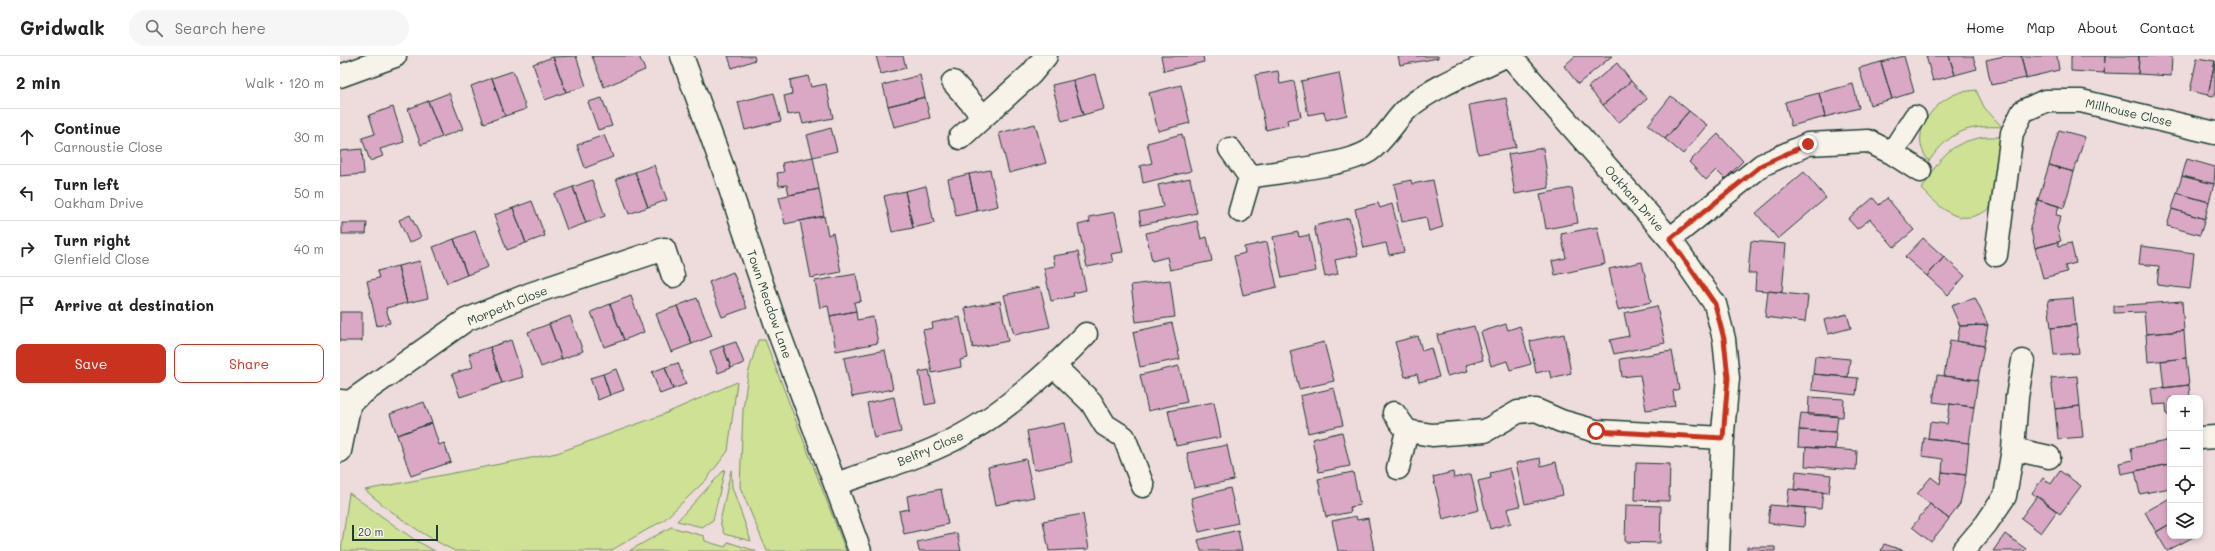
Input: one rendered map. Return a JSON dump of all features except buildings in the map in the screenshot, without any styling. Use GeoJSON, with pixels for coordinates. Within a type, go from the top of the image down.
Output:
{"type":"FeatureCollection","features":[{"type":"Feature","properties":{"kind":"street"},"geometry":{"type":"LineString","coordinates":[[340,76],[395,56]]}},
{"type":"Feature","properties":{"kind":"street","name":"Town Meadow Lane"},"geometry":{"type":"LineString","coordinates":[[682,56],[723,168],[776,325],[860,551]]}},
{"type":"Feature","properties":{"kind":"street"},"geometry":{"type":"LineString","coordinates":[[960,138],[1031,74],[1046,56]]}},
{"type":"Feature","properties":{"kind":"street"},"geometry":{"type":"LineString","coordinates":[[1250,177],[1348,160],[1368,151],[1388,133],[1408,109],[1429,94],[1505,56]]}},
{"type":"Feature","properties":{"kind":"street","name":"Oakham Drive"},"geometry":{"type":"LineString","coordinates":[[1510,56],[1670,239],[1715,304],[1724,339],[1728,378],[1723,438],[1718,551]]}},
{"type":"Feature","properties":{"kind":"street"},"geometry":{"type":"LineString","coordinates":[[953,82],[984,116]]}},
{"type":"Feature","properties":{"kind":"street","name":"Millhouse Close"},"geometry":{"type":"LineString","coordinates":[[1996,255],[2012,133],[2023,111],[2045,101],[2081,101],[2215,132]]}},
{"type":"Feature","properties":{"kind":"street"},"geometry":{"type":"LineString","coordinates":[[1892,153],[1915,117]]}},
{"type":"Feature","properties":{"kind":"street"},"geometry":{"type":"LineString","coordinates":[[1670,239],[1762,165],[1808,144],[1868,141],[1892,153],[1920,171]]}},
{"type":"Feature","properties":{"kind":"street"},"geometry":{"type":"LineString","coordinates":[[1230,149],[1250,177]]}},
{"type":"Feature","properties":{"kind":"street"},"geometry":{"type":"LineString","coordinates":[[1240,211],[1250,177]]}},
{"type":"Feature","properties":{"kind":"street","name":"Morpeth Close"},"geometry":{"type":"LineString","coordinates":[[345,402],[466,320],[530,294],[664,249],[673,276]]}},
{"type":"Feature","properties":{"kind":"street","name":"Belfry Close"},"geometry":{"type":"LineString","coordinates":[[836,484],[952,441],[976,428],[1055,367],[1086,334]]}},
{"type":"Feature","properties":{"kind":"street"},"geometry":{"type":"LineString","coordinates":[[1963,551],[1986,524],[2005,496],[2013,449],[2017,397],[2023,361]]}},
{"type":"Feature","properties":{"kind":"street"},"geometry":{"type":"LineString","coordinates":[[1055,367],[1091,402],[1105,425],[1124,437],[1143,486]]}},
{"type":"Feature","properties":{"kind":"street"},"geometry":{"type":"LineString","coordinates":[[340,451],[345,402]]}},
{"type":"Feature","properties":{"kind":"street"},"geometry":{"type":"LineString","coordinates":[[1394,413],[1407,430],[1432,435],[1485,431],[1518,412],[1536,410],[1561,421],[1596,431],[1723,438]]}},
{"type":"Feature","properties":{"kind":"street"},"geometry":{"type":"LineString","coordinates":[[1398,468],[1407,430]]}},
{"type":"Feature","properties":{"kind":"street"},"geometry":{"type":"LineString","coordinates":[[2203,438],[2215,437]]}},
{"type":"Feature","properties":{"kind":"street"},"geometry":{"type":"LineString","coordinates":[[2013,449],[2049,457]]}},
{"type":"Feature","properties":{"kind":"green space"},"geometry":{"type":"Polygon","coordinates":[[[1976,90],[1984,107],[2002,127],[1978,127],[1960,132],[1944,143],[1929,161],[1923,151],[1921,141],[1922,130],[1926,120],[1932,111],[1950,96],[1961,92],[1976,90]]]}},
{"type":"Feature","properties":{"kind":"green space"},"geometry":{"type":"Polygon","coordinates":[[[1984,137],[2004,137],[1990,208],[1970,217],[1953,215],[1945,210],[1922,189],[1940,161],[1953,148],[1961,143],[1984,137]]]}},
{"type":"Feature","properties":{"kind":"green space"},"geometry":{"type":"Polygon","coordinates":[[[758,340],[765,340],[846,551],[767,551],[740,487],[743,410],[748,374],[758,340]]]}},
{"type":"Feature","properties":{"kind":"green space"},"geometry":{"type":"Polygon","coordinates":[[[737,382],[728,451],[706,480],[664,520],[610,551],[455,551],[408,524],[365,490],[557,453],[662,415],[737,382]]]}},
{"type":"Feature","properties":{"kind":"green space"},"geometry":{"type":"Polygon","coordinates":[[[725,469],[713,520],[702,527],[677,521],[725,469]]]}},
{"type":"Feature","properties":{"kind":"green space"},"geometry":{"type":"Polygon","coordinates":[[[731,470],[732,487],[751,541],[724,534],[720,522],[731,470]]]}},
{"type":"Feature","properties":{"kind":"green space"},"geometry":{"type":"Polygon","coordinates":[[[349,493],[415,540],[435,551],[341,551],[349,493]]]}},
{"type":"Feature","properties":{"kind":"green space"},"geometry":{"type":"Polygon","coordinates":[[[671,527],[704,536],[705,541],[725,547],[728,542],[756,551],[629,551],[671,527]]]}},
{"type":"Feature","properties":{"kind":"route"},"geometry":{"type":"LineString","coordinates":[[1596,431],[1723,438],[1728,378],[1724,339],[1715,304],[1670,239],[1762,165],[1808,144]]}}]}
